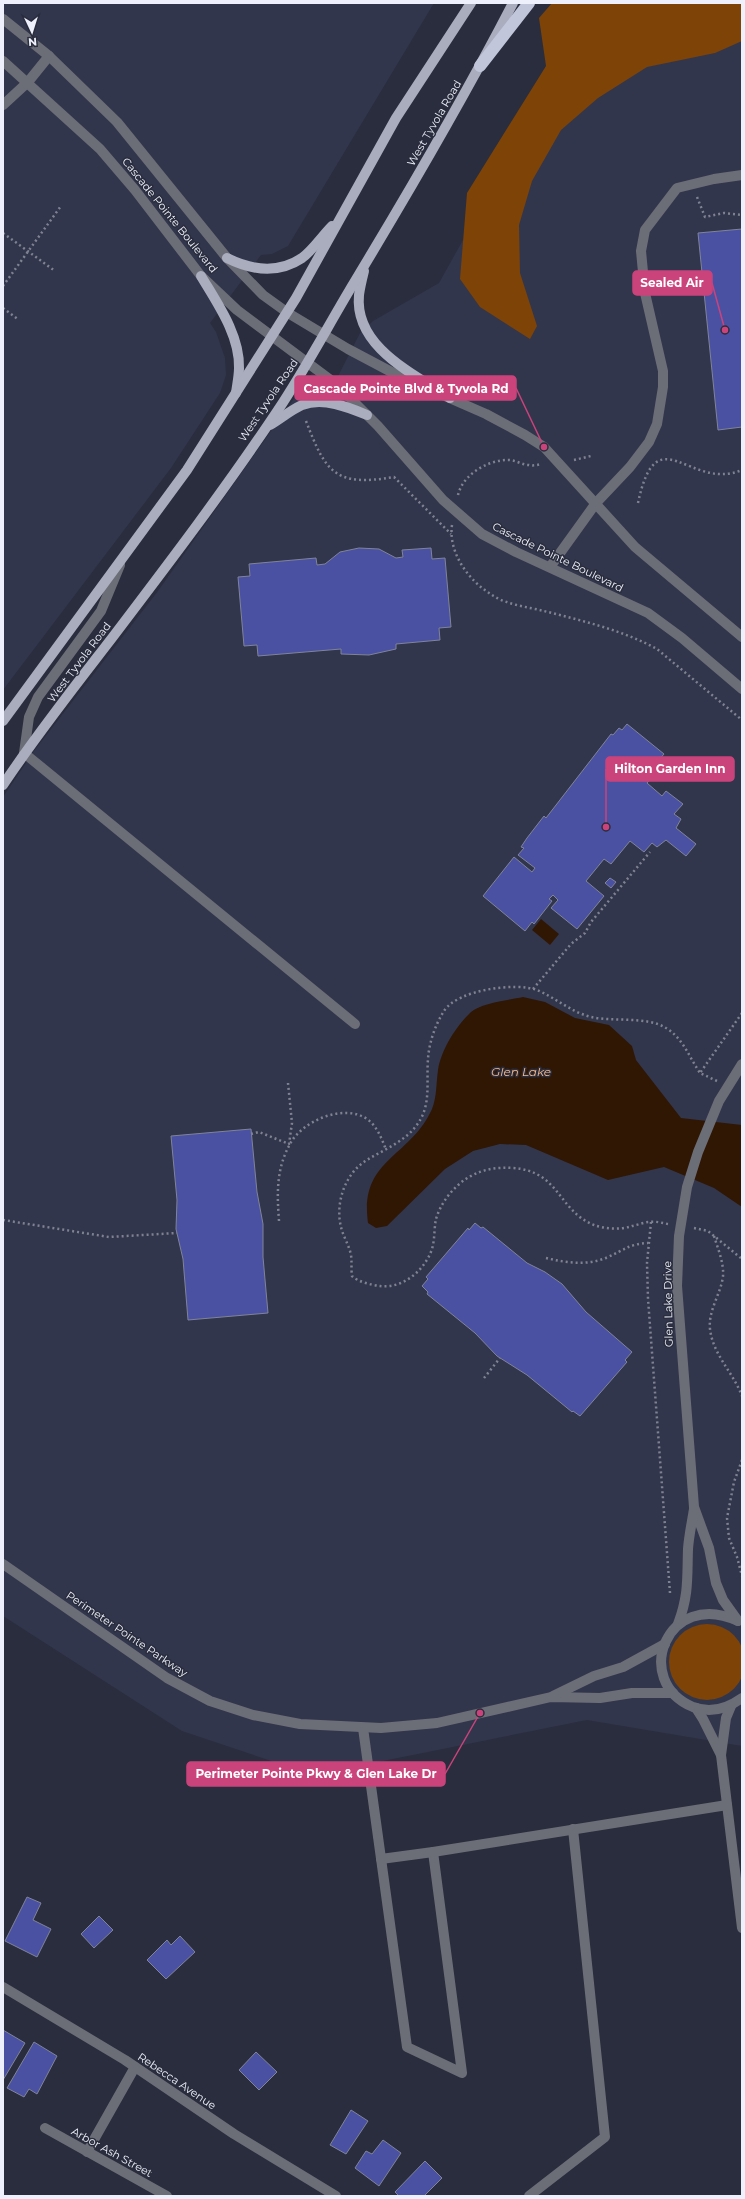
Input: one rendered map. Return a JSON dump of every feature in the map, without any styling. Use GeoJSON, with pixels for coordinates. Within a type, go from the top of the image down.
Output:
{"type":"FeatureCollection","features":[{"type":"Feature","properties":{"kind":"highway"},"geometry":{"type":"LineString","coordinates":[[480,66],[529,3]]}},
{"type":"Feature","properties":{"kind":"main road"},"geometry":{"type":"LineString","coordinates":[[3,721],[187,470],[288,313],[396,118],[471,3]]}},
{"type":"Feature","properties":{"kind":"main road","name":"West Tyvola Road"},"geometry":{"type":"LineString","coordinates":[[3,785],[24,753],[155,582],[265,428],[308,363],[480,66],[512,3]]}},
{"type":"Feature","properties":{"kind":"main road"},"geometry":{"type":"LineString","coordinates":[[227,258],[245,267],[263,269],[286,264],[302,258],[343,214]]}},
{"type":"Feature","properties":{"kind":"main road"},"geometry":{"type":"LineString","coordinates":[[365,264],[359,296],[361,316],[372,340],[387,357],[450,398]]}},
{"type":"Feature","properties":{"kind":"main road"},"geometry":{"type":"LineString","coordinates":[[201,276],[224,314],[236,343],[239,368],[235,396]]}},
{"type":"Feature","properties":{"kind":"main road"},"geometry":{"type":"LineString","coordinates":[[265,428],[303,405],[322,403],[345,406],[367,414]]}},
{"type":"Feature","properties":{"kind":"street","name":"Cascade Pointe Boulevard"},"geometry":{"type":"LineString","coordinates":[[3,19],[49,56],[117,122],[227,258],[263,295],[288,313],[325,336],[399,376],[486,414],[544,447],[635,547],[742,637]]}},
{"type":"Feature","properties":{"kind":"street"},"geometry":{"type":"LineString","coordinates":[[3,105],[28,82],[49,56]]}},
{"type":"Feature","properties":{"kind":"street","name":"Cascade Pointe Boulevard"},"geometry":{"type":"LineString","coordinates":[[3,61],[100,148],[135,190],[201,276],[237,310],[336,384],[367,414],[443,500],[482,534],[648,613],[682,638],[742,689]]}},
{"type":"Feature","properties":{"kind":"street"},"geometry":{"type":"LineString","coordinates":[[550,567],[596,503],[630,467],[649,442],[657,424],[663,387],[663,371],[645,293],[641,251],[645,230],[677,188],[742,175]]}},
{"type":"Feature","properties":{"kind":"street"},"geometry":{"type":"LineString","coordinates":[[123,557],[101,611],[38,697],[29,717],[24,753],[355,1024]]}},
{"type":"Feature","properties":{"kind":"street","name":"Glen Lake Drive"},"geometry":{"type":"LineString","coordinates":[[678,1624],[686,1604],[689,1577],[688,1548],[694,1507],[677,1286],[681,1224],[688,1187],[698,1152],[719,1101],[742,1064]]}},
{"type":"Feature","properties":{"kind":"street","name":"Glen Lake Drive"},"geometry":{"type":"LineString","coordinates":[[694,1507],[709,1548],[714,1576],[723,1600],[740,1623]]}},
{"type":"Feature","properties":{"kind":"street","name":"Perimeter Pointe Parkway"},"geometry":{"type":"LineString","coordinates":[[3,1564],[167,1678],[210,1701],[253,1715],[300,1724],[363,1728],[437,1723],[551,1697],[594,1676],[623,1667],[664,1644]]}},
{"type":"Feature","properties":{"kind":"street"},"geometry":{"type":"LineString","coordinates":[[740,1623],[723,1614],[706,1612],[691,1616],[678,1624],[668,1636],[664,1644],[661,1666],[665,1680],[673,1693],[685,1703],[696,1708],[714,1710],[731,1706],[742,1698]]}},
{"type":"Feature","properties":{"kind":"street","name":"Perimeter Pointe Parkway"},"geometry":{"type":"LineString","coordinates":[[551,1697],[600,1698],[632,1693],[673,1693]]}},
{"type":"Feature","properties":{"kind":"street"},"geometry":{"type":"LineString","coordinates":[[731,1706],[726,1718],[721,1755],[742,1928]]}},
{"type":"Feature","properties":{"kind":"street"},"geometry":{"type":"LineString","coordinates":[[696,1708],[703,1718],[721,1755]]}},
{"type":"Feature","properties":{"kind":"street"},"geometry":{"type":"LineString","coordinates":[[363,1728],[407,2047],[462,2073],[432,1852]]}},
{"type":"Feature","properties":{"kind":"street"},"geometry":{"type":"LineString","coordinates":[[381,1859],[727,1805]]}},
{"type":"Feature","properties":{"kind":"street"},"geometry":{"type":"LineString","coordinates":[[529,2196],[605,2137],[573,1829]]}},
{"type":"Feature","properties":{"kind":"street","name":"Rebecca Avenue"},"geometry":{"type":"LineString","coordinates":[[3,1987],[135,2067],[234,2134],[336,2196]]}},
{"type":"Feature","properties":{"kind":"street"},"geometry":{"type":"LineString","coordinates":[[87,2152],[135,2067]]}},
{"type":"Feature","properties":{"kind":"street","name":"Arbor Ash Street"},"geometry":{"type":"LineString","coordinates":[[45,2128],[167,2196]]}},
{"type":"Feature","properties":{"kind":"path"},"geometry":{"type":"LineString","coordinates":[[692,184],[705,217],[724,213],[742,215]]}},
{"type":"Feature","properties":{"kind":"path"},"geometry":{"type":"LineString","coordinates":[[3,286],[62,206]]}},
{"type":"Feature","properties":{"kind":"path"},"geometry":{"type":"LineString","coordinates":[[3,233],[55,271]]}},
{"type":"Feature","properties":{"kind":"path"},"geometry":{"type":"LineString","coordinates":[[3,308],[19,320]]}},
{"type":"Feature","properties":{"kind":"path"},"geometry":{"type":"LineString","coordinates":[[306,421],[321,458],[329,467],[347,478],[372,480],[394,478],[451,534]]}},
{"type":"Feature","properties":{"kind":"path"},"geometry":{"type":"LineString","coordinates":[[638,503],[647,472],[653,464],[660,459],[676,461],[708,474],[731,474],[742,470]]}},
{"type":"Feature","properties":{"kind":"path"},"geometry":{"type":"LineString","coordinates":[[532,989],[571,944],[585,933],[591,922],[650,852]]}},
{"type":"Feature","properties":{"kind":"path"},"geometry":{"type":"LineString","coordinates":[[728,1087],[700,1073],[682,1042],[675,1034],[656,1023],[608,1020],[590,1017],[532,989],[511,988],[480,991],[462,996],[452,1001],[444,1011],[429,1046],[428,1101],[422,1116],[416,1127],[386,1150],[366,1160],[354,1170],[347,1181],[340,1202],[341,1226],[350,1254],[353,1278],[388,1287],[402,1284],[420,1270],[432,1248],[436,1218],[448,1195],[468,1178],[490,1168],[518,1168],[533,1171],[548,1180],[583,1219],[593,1225],[602,1228],[626,1228],[651,1222],[681,1224],[708,1231],[742,1260]]}},
{"type":"Feature","properties":{"kind":"path"},"geometry":{"type":"LineString","coordinates":[[700,1073],[742,1013]]}},
{"type":"Feature","properties":{"kind":"path"},"geometry":{"type":"LineString","coordinates":[[279,1221],[277,1193],[279,1173],[289,1144],[292,1123],[288,1084]]}},
{"type":"Feature","properties":{"kind":"path"},"geometry":{"type":"LineString","coordinates":[[289,1144],[302,1128],[313,1121],[326,1116],[352,1114],[361,1115],[369,1120],[376,1128],[386,1150]]}},
{"type":"Feature","properties":{"kind":"path"},"geometry":{"type":"LineString","coordinates":[[251,1134],[259,1132],[289,1144]]}},
{"type":"Feature","properties":{"kind":"path"},"geometry":{"type":"LineString","coordinates":[[3,1220],[109,1237],[176,1233]]}},
{"type":"Feature","properties":{"kind":"path"},"geometry":{"type":"LineString","coordinates":[[651,1222],[648,1243],[648,1299],[670,1592]]}},
{"type":"Feature","properties":{"kind":"path"},"geometry":{"type":"LineString","coordinates":[[714,1236],[721,1259],[723,1276],[710,1315],[710,1331],[716,1351],[737,1381],[742,1396]]}},
{"type":"Feature","properties":{"kind":"path"},"geometry":{"type":"LineString","coordinates":[[546,1258],[586,1263],[608,1257],[629,1245],[648,1243]]}},
{"type":"Feature","properties":{"kind":"path"},"geometry":{"type":"LineString","coordinates":[[484,1378],[500,1358]]}},
{"type":"Feature","properties":{"kind":"path"},"geometry":{"type":"LineString","coordinates":[[742,1460],[734,1482],[727,1518],[729,1538],[737,1557],[742,1576]]}},
{"type":"Feature","properties":{"kind":"shaded area"},"geometry":{"type":"Polygon","coordinates":[[[3,3],[434,3],[288,246],[272,254],[261,255],[210,323],[216,332],[225,358],[226,375],[220,393],[171,468],[3,690],[3,3]]]}},
{"type":"Feature","properties":{"kind":"shaded area"},"geometry":{"type":"Polygon","coordinates":[[[552,3],[742,3],[742,41],[715,53],[647,67],[598,98],[561,130],[532,181],[519,225],[520,273],[537,326],[530,339],[480,307],[460,279],[467,193],[546,66],[539,18],[552,3]]]}},
{"type":"Feature","properties":{"kind":"shaded area"},"geometry":{"type":"Polygon","coordinates":[[[595,3],[742,3],[742,1746],[587,1720],[313,1775],[182,1731],[3,1616],[3,797],[34,751],[158,591],[312,373],[333,386],[360,333],[373,321],[439,283],[595,3]]]}},
{"type":"Feature","properties":{"kind":"shaded area"},"geometry":{"type":"Polygon","coordinates":[[[700,1624],[714,1624],[728,1630],[739,1641],[745,1655],[745,1669],[742,1677],[734,1689],[728,1694],[714,1700],[700,1700],[686,1694],[675,1683],[669,1669],[669,1655],[675,1641],[686,1630],[700,1624]]]}},
{"type":"Feature","properties":{"kind":"water"},"geometry":{"type":"Polygon","coordinates":[[[541,919],[559,934],[550,945],[532,930],[541,919]]]}},
{"type":"Feature","properties":{"kind":"water","name":"Glen Lake"},"geometry":{"type":"Polygon","coordinates":[[[523,997],[545,1002],[575,1018],[609,1025],[632,1046],[636,1060],[681,1118],[742,1125],[742,1207],[714,1188],[664,1167],[608,1180],[526,1145],[500,1144],[473,1151],[445,1169],[387,1226],[376,1228],[368,1223],[367,1202],[371,1185],[378,1172],[388,1160],[423,1125],[432,1109],[436,1095],[438,1070],[442,1054],[455,1031],[471,1012],[481,1006],[523,997]]]}},
{"type":"Feature","properties":{"kind":"building"},"geometry":{"type":"Polygon","coordinates":[[[742,229],[742,427],[718,430],[698,233],[742,229]]]}},
{"type":"Feature","properties":{"kind":"building"},"geometry":{"type":"Polygon","coordinates":[[[359,548],[379,549],[396,558],[403,557],[402,550],[431,548],[432,559],[445,558],[451,627],[439,628],[440,640],[396,644],[396,649],[369,655],[341,654],[341,649],[258,656],[257,645],[244,646],[238,577],[250,576],[249,564],[316,558],[317,565],[325,564],[340,552],[359,548]]]}},
{"type":"Feature","properties":{"kind":"building"},"geometry":{"type":"Polygon","coordinates":[[[627,724],[664,754],[658,761],[660,763],[655,769],[657,771],[647,783],[662,796],[666,791],[683,804],[674,814],[681,819],[676,828],[696,844],[686,856],[666,840],[657,847],[652,843],[644,852],[630,841],[611,864],[604,859],[586,881],[604,896],[577,929],[551,908],[558,900],[553,895],[549,899],[552,901],[534,924],[532,922],[525,931],[483,896],[514,857],[532,872],[535,868],[518,855],[524,848],[521,847],[544,816],[546,818],[611,734],[613,735],[619,728],[622,730],[627,724]]]}},
{"type":"Feature","properties":{"kind":"building"},"geometry":{"type":"Polygon","coordinates":[[[610,878],[616,882],[611,888],[605,883],[610,878]]]}},
{"type":"Feature","properties":{"kind":"building"},"geometry":{"type":"Polygon","coordinates":[[[251,1129],[257,1192],[263,1224],[263,1257],[268,1313],[188,1320],[183,1259],[176,1229],[177,1200],[171,1136],[251,1129]]]}},
{"type":"Feature","properties":{"kind":"building"},"geometry":{"type":"Polygon","coordinates":[[[475,1223],[481,1228],[483,1227],[527,1263],[545,1272],[562,1284],[586,1312],[632,1352],[625,1360],[627,1362],[580,1416],[573,1411],[572,1412],[527,1375],[497,1356],[475,1333],[427,1294],[428,1292],[422,1286],[428,1279],[426,1277],[468,1228],[469,1230],[475,1223]]]}},
{"type":"Feature","properties":{"kind":"building"},"geometry":{"type":"Polygon","coordinates":[[[27,1897],[41,1903],[33,1920],[51,1929],[37,1957],[5,1941],[27,1897]]]}},
{"type":"Feature","properties":{"kind":"building"},"geometry":{"type":"Polygon","coordinates":[[[99,1916],[113,1930],[94,1948],[81,1934],[99,1916]]]}},
{"type":"Feature","properties":{"kind":"building"},"geometry":{"type":"Polygon","coordinates":[[[180,1936],[195,1952],[166,1979],[147,1960],[167,1940],[171,1945],[180,1936]]]}},
{"type":"Feature","properties":{"kind":"building"},"geometry":{"type":"Polygon","coordinates":[[[3,2030],[25,2043],[3,2080],[3,2030]]]}},
{"type":"Feature","properties":{"kind":"building"},"geometry":{"type":"Polygon","coordinates":[[[34,2042],[57,2056],[37,2094],[29,2089],[24,2097],[7,2088],[34,2042]]]}},
{"type":"Feature","properties":{"kind":"building"},"geometry":{"type":"Polygon","coordinates":[[[256,2052],[277,2072],[259,2090],[239,2070],[256,2052]]]}},
{"type":"Feature","properties":{"kind":"building"},"geometry":{"type":"Polygon","coordinates":[[[351,2110],[368,2121],[346,2154],[330,2145],[351,2110]]]}},
{"type":"Feature","properties":{"kind":"building"},"geometry":{"type":"Polygon","coordinates":[[[383,2140],[401,2153],[379,2186],[355,2168],[366,2151],[372,2154],[383,2140]]]}},
{"type":"Feature","properties":{"kind":"building"},"geometry":{"type":"Polygon","coordinates":[[[425,2161],[442,2178],[424,2196],[399,2196],[395,2192],[425,2161]]]}},
{"type":"Feature","properties":{"kind":"place","name":"Sealed Air"},"geometry":{"type":"Point","coordinates":[725,330]}},
{"type":"Feature","properties":{"kind":"place","name":"Cascade Pointe Blvd & Tyvola Rd"},"geometry":{"type":"Point","coordinates":[544,447]}},
{"type":"Feature","properties":{"kind":"place","name":"Hilton Garden Inn"},"geometry":{"type":"Point","coordinates":[606,827]}},
{"type":"Feature","properties":{"kind":"place","name":"Perimeter Pointe Pkwy & Glen Lake Dr"},"geometry":{"type":"Point","coordinates":[480,1713]}}]}
